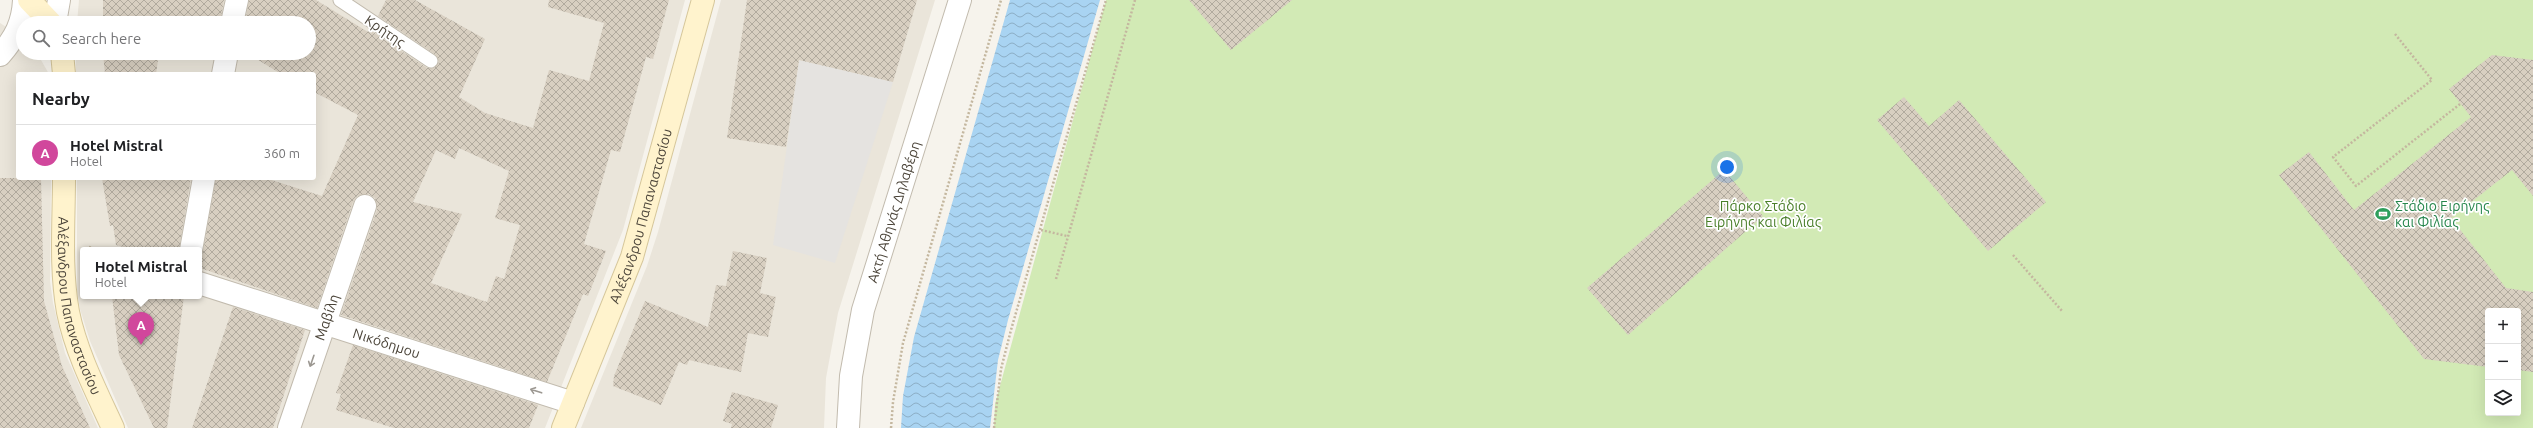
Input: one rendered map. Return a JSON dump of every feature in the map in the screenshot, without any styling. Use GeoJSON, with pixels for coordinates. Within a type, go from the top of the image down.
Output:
{"type":"FeatureCollection","features":[{"type":"Feature","properties":{"kind":"main road"},"geometry":{"type":"LineString","coordinates":[[29,0],[44,16]]}},
{"type":"Feature","properties":{"kind":"main road","name":"Αλέξανδρου Παπαναστασίου"},"geometry":{"type":"LineString","coordinates":[[563,428],[632,257],[703,0]]}},
{"type":"Feature","properties":{"kind":"main road"},"geometry":{"type":"LineString","coordinates":[[63,60],[64,72]]}},
{"type":"Feature","properties":{"kind":"main road","name":"Αλέξανδρου Παπαναστασίου"},"geometry":{"type":"LineString","coordinates":[[64,180],[64,278],[68,313],[76,344],[113,428]]}},
{"type":"Feature","properties":{"kind":"street"},"geometry":{"type":"LineString","coordinates":[[22,16],[24,0]]}},
{"type":"Feature","properties":{"kind":"street"},"geometry":{"type":"LineString","coordinates":[[56,16],[59,0]]}},
{"type":"Feature","properties":{"kind":"street"},"geometry":{"type":"LineString","coordinates":[[234,16],[237,0]]}},
{"type":"Feature","properties":{"kind":"street","name":"Ακτή Αθηνάς Δηλαβέρη"},"geometry":{"type":"LineString","coordinates":[[848,428],[851,376],[863,310],[960,0]]}},
{"type":"Feature","properties":{"kind":"street"},"geometry":{"type":"LineString","coordinates":[[0,55],[16,34]]}},
{"type":"Feature","properties":{"kind":"street"},"geometry":{"type":"LineString","coordinates":[[223,72],[226,60]]}},
{"type":"Feature","properties":{"kind":"street"},"geometry":{"type":"LineString","coordinates":[[192,247],[204,180]]}},
{"type":"Feature","properties":{"kind":"street","name":"Μαβίλη"},"geometry":{"type":"LineString","coordinates":[[289,428],[364,206]]}},
{"type":"Feature","properties":{"kind":"street","name":"Νικόδημου"},"geometry":{"type":"LineString","coordinates":[[202,284],[573,403]]}},
{"type":"Feature","properties":{"kind":"lane","name":"Κρήτης"},"geometry":{"type":"LineString","coordinates":[[344,1],[431,61]]}},
{"type":"Feature","properties":{"kind":"path"},"geometry":{"type":"LineString","coordinates":[[891,428],[895,387],[905,336],[1001,0]]}},
{"type":"Feature","properties":{"kind":"path"},"geometry":{"type":"LineString","coordinates":[[994,428],[1003,362],[1106,0]]}},
{"type":"Feature","properties":{"kind":"path"},"geometry":{"type":"LineString","coordinates":[[1056,279],[1135,0]]}},
{"type":"Feature","properties":{"kind":"path"},"geometry":{"type":"LineString","coordinates":[[2395,34],[2432,80],[2333,157],[2356,186],[2460,104]]}},
{"type":"Feature","properties":{"kind":"path"},"geometry":{"type":"LineString","coordinates":[[1041,230],[1068,236]]}},
{"type":"Feature","properties":{"kind":"path"},"geometry":{"type":"LineString","coordinates":[[2014,254],[2062,311]]}},
{"type":"Feature","properties":{"kind":"shaded area"},"geometry":{"type":"Polygon","coordinates":[[[79,0],[685,0],[623,230],[545,428],[128,428],[90,341],[80,309],[77,291],[77,180],[316,180],[316,72],[76,72],[76,60],[316,60],[316,16],[78,16],[79,0]]]}},
{"type":"Feature","properties":{"kind":"shaded area"},"geometry":{"type":"Polygon","coordinates":[[[721,0],[935,0],[838,313],[826,378],[824,428],[581,428],[647,266],[658,232],[721,0]]]}},
{"type":"Feature","properties":{"kind":"shaded area"},"geometry":{"type":"Polygon","coordinates":[[[0,23],[16,33],[16,60],[41,60],[48,72],[16,72],[16,180],[51,180],[50,281],[53,303],[65,353],[98,428],[0,428],[0,23]]]}},
{"type":"Feature","properties":{"kind":"shaded area"},"geometry":{"type":"Polygon","coordinates":[[[799,60],[893,82],[835,263],[773,245],[799,60]]]}},
{"type":"Feature","properties":{"kind":"green space","name":"Πάρκο Στάδιο Ειρήνης και Φιλίας"},"geometry":{"type":"Polygon","coordinates":[[[1106,0],[2533,0],[2533,428],[994,428],[995,404],[1106,0]]]}},
{"type":"Feature","properties":{"kind":"water"},"geometry":{"type":"Polygon","coordinates":[[[1010,0],[1100,0],[1008,320],[998,360],[990,428],[901,428],[903,396],[914,337],[1010,0]]]}},
{"type":"Feature","properties":{"kind":"building"},"geometry":{"type":"Polygon","coordinates":[[[103,0],[224,0],[221,16],[103,16],[103,0]]]}},
{"type":"Feature","properties":{"kind":"building"},"geometry":{"type":"Polygon","coordinates":[[[249,0],[316,0],[368,32],[370,30],[427,68],[434,68],[439,62],[436,55],[378,16],[386,0],[415,0],[485,39],[459,97],[485,113],[533,128],[549,70],[589,81],[604,23],[548,7],[549,0],[669,0],[653,59],[646,57],[620,152],[611,150],[584,244],[606,251],[588,296],[583,294],[547,382],[341,315],[377,210],[375,198],[369,194],[357,196],[353,202],[317,308],[202,269],[202,257],[216,180],[271,180],[322,196],[358,115],[316,93],[316,72],[278,72],[258,60],[316,60],[316,16],[246,16],[249,0]],[[459,148],[455,159],[436,150],[413,202],[462,214],[431,283],[487,302],[496,276],[504,279],[520,225],[495,218],[509,171],[459,148]]]}},
{"type":"Feature","properties":{"kind":"building"},"geometry":{"type":"Polygon","coordinates":[[[747,0],[917,0],[893,82],[799,60],[786,147],[727,138],[747,0]]]}},
{"type":"Feature","properties":{"kind":"building"},"geometry":{"type":"Polygon","coordinates":[[[1189,0],[1292,0],[1231,50],[1189,0]]]}},
{"type":"Feature","properties":{"kind":"building","name":"Στάδιο Ειρήνης και Φιλίας"},"geometry":{"type":"Polygon","coordinates":[[[2492,55],[2533,60],[2533,196],[2512,170],[2451,218],[2506,288],[2533,292],[2533,372],[2521,370],[2521,308],[2485,308],[2485,367],[2424,359],[2279,175],[2309,152],[2354,210],[2471,117],[2449,89],[2492,55]]]}},
{"type":"Feature","properties":{"kind":"building"},"geometry":{"type":"Polygon","coordinates":[[[104,60],[158,60],[156,72],[105,72],[104,60]]]}},
{"type":"Feature","properties":{"kind":"building"},"geometry":{"type":"Polygon","coordinates":[[[1904,97],[1929,126],[1959,100],[2046,202],[1988,251],[1877,120],[1904,97]]]}},
{"type":"Feature","properties":{"kind":"building"},"geometry":{"type":"Polygon","coordinates":[[[1724,170],[1763,216],[1628,335],[1587,288],[1724,170]]]}},
{"type":"Feature","properties":{"kind":"building"},"geometry":{"type":"Polygon","coordinates":[[[0,178],[16,178],[16,180],[41,180],[44,301],[62,366],[90,428],[0,428],[0,178]]]}},
{"type":"Feature","properties":{"kind":"building"},"geometry":{"type":"Polygon","coordinates":[[[102,180],[191,180],[180,247],[123,247],[116,245],[113,225],[110,226],[102,180]]]}},
{"type":"Feature","properties":{"kind":"building"},"geometry":{"type":"Polygon","coordinates":[[[733,251],[767,258],[760,293],[776,297],[768,337],[748,333],[741,372],[689,360],[687,365],[679,362],[661,405],[613,386],[614,376],[645,301],[708,327],[716,285],[726,286],[733,251]]]}},
{"type":"Feature","properties":{"kind":"building"},"geometry":{"type":"Polygon","coordinates":[[[112,299],[184,299],[167,428],[154,428],[119,355],[112,299]]]}},
{"type":"Feature","properties":{"kind":"building"},"geometry":{"type":"Polygon","coordinates":[[[233,307],[305,330],[273,428],[192,428],[233,307]]]}},
{"type":"Feature","properties":{"kind":"building"},"geometry":{"type":"Polygon","coordinates":[[[353,345],[538,405],[529,428],[394,428],[336,410],[341,394],[336,393],[353,345]]]}},
{"type":"Feature","properties":{"kind":"building"},"geometry":{"type":"Polygon","coordinates":[[[732,392],[778,405],[771,428],[731,428],[732,424],[723,421],[732,392]]]}},
{"type":"Feature","properties":{"kind":"place","name":"Στάδιο Ειρήνης και Φιλίας"},"geometry":{"type":"Point","coordinates":[2383,214]}},
{"type":"Feature","properties":{"kind":"place","name":"Hotel Mistral"},"geometry":{"type":"Point","coordinates":[141,345]}}]}
